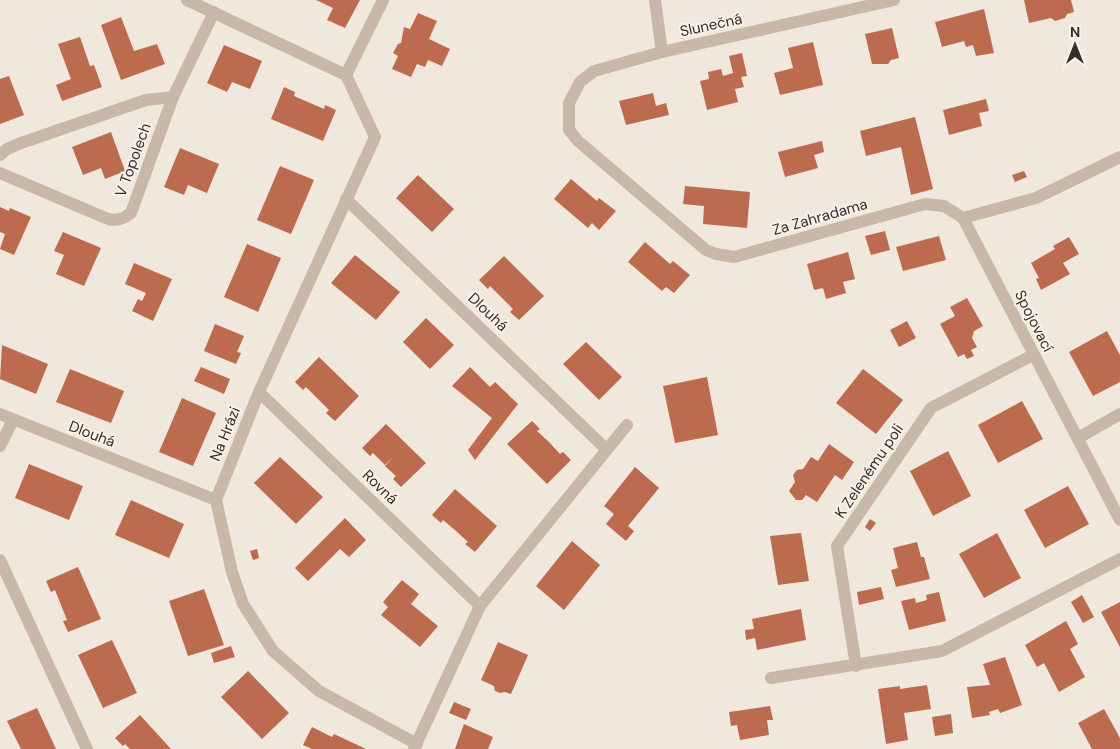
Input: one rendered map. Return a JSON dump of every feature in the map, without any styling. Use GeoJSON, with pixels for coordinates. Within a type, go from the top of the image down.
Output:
{"type":"FeatureCollection","features":[{"type":"Feature","properties":{"kind":"street"},"geometry":{"type":"LineString","coordinates":[[187,0],[346,74],[383,0]]}},
{"type":"Feature","properties":{"kind":"street"},"geometry":{"type":"LineString","coordinates":[[655,0],[662,52]]}},
{"type":"Feature","properties":{"kind":"street","name":"Slunečná"},"geometry":{"type":"LineString","coordinates":[[568,120],[569,103],[572,95],[586,76],[594,71],[662,52],[894,0]]}},
{"type":"Feature","properties":{"kind":"street","name":"V Topolech"},"geometry":{"type":"LineString","coordinates":[[0,173],[108,219],[116,221],[125,218],[131,213],[173,97],[214,12]]}},
{"type":"Feature","properties":{"kind":"street","name":"Na Hrázi"},"geometry":{"type":"LineString","coordinates":[[216,500],[259,392],[374,138],[346,74]]}},
{"type":"Feature","properties":{"kind":"street","name":"V Topolech"},"geometry":{"type":"LineString","coordinates":[[0,155],[7,148],[146,100],[173,97]]}},
{"type":"Feature","properties":{"kind":"street","name":"Za Zahradama"},"geometry":{"type":"LineString","coordinates":[[568,120],[569,130],[578,141],[698,243],[716,254],[742,256],[925,204],[944,206],[963,218]]}},
{"type":"Feature","properties":{"kind":"street"},"geometry":{"type":"LineString","coordinates":[[963,218],[1036,198],[1120,157]]}},
{"type":"Feature","properties":{"kind":"street","name":"Dlouhá"},"geometry":{"type":"LineString","coordinates":[[346,199],[606,449]]}},
{"type":"Feature","properties":{"kind":"street","name":"Spojovací"},"geometry":{"type":"LineString","coordinates":[[963,218],[1032,355],[1078,438],[1120,520]]}},
{"type":"Feature","properties":{"kind":"street","name":"K Zelenému poli"},"geometry":{"type":"LineString","coordinates":[[856,666],[838,546],[930,408],[1032,355]]}},
{"type":"Feature","properties":{"kind":"street","name":"Rovná"},"geometry":{"type":"LineString","coordinates":[[259,392],[480,606]]}},
{"type":"Feature","properties":{"kind":"street","name":"Dlouhá"},"geometry":{"type":"LineString","coordinates":[[0,414],[216,500]]}},
{"type":"Feature","properties":{"kind":"street"},"geometry":{"type":"LineString","coordinates":[[1078,438],[1120,414]]}},
{"type":"Feature","properties":{"kind":"street"},"geometry":{"type":"LineString","coordinates":[[0,446],[13,420]]}},
{"type":"Feature","properties":{"kind":"street"},"geometry":{"type":"LineString","coordinates":[[216,500],[232,572],[243,604],[272,651],[318,691],[416,746],[480,606],[627,425]]}},
{"type":"Feature","properties":{"kind":"street"},"geometry":{"type":"LineString","coordinates":[[771,678],[942,651],[1120,559]]}},
{"type":"Feature","properties":{"kind":"street"},"geometry":{"type":"LineString","coordinates":[[0,560],[87,749]]}},
{"type":"Feature","properties":{"kind":"building"},"geometry":{"type":"Polygon","coordinates":[[[316,0],[360,0],[345,28],[327,20],[333,8],[316,0]]]}},
{"type":"Feature","properties":{"kind":"building"},"geometry":{"type":"Polygon","coordinates":[[[1024,0],[1071,0],[1074,12],[1067,14],[1065,18],[1055,21],[1051,18],[1029,23],[1024,0]]]}},
{"type":"Feature","properties":{"kind":"building"},"geometry":{"type":"Polygon","coordinates":[[[984,9],[994,53],[976,56],[973,45],[966,47],[964,41],[942,47],[935,22],[984,9]]]}},
{"type":"Feature","properties":{"kind":"building"},"geometry":{"type":"Polygon","coordinates":[[[418,13],[437,21],[429,39],[450,49],[442,66],[428,60],[425,67],[417,64],[411,77],[392,69],[398,56],[393,53],[398,44],[401,43],[404,27],[410,29],[418,13]]]}},
{"type":"Feature","properties":{"kind":"building"},"geometry":{"type":"Polygon","coordinates":[[[121,17],[134,51],[157,44],[165,64],[121,80],[101,25],[121,17]]]}},
{"type":"Feature","properties":{"kind":"building"},"geometry":{"type":"Polygon","coordinates":[[[892,28],[899,58],[891,60],[888,64],[872,64],[865,34],[892,28]]]}},
{"type":"Feature","properties":{"kind":"building"},"geometry":{"type":"Polygon","coordinates":[[[80,37],[90,66],[94,65],[102,87],[62,101],[56,85],[71,79],[58,44],[80,37]]]}},
{"type":"Feature","properties":{"kind":"building"},"geometry":{"type":"Polygon","coordinates":[[[813,42],[823,85],[780,95],[774,73],[793,68],[788,48],[813,42]]]}},
{"type":"Feature","properties":{"kind":"building"},"geometry":{"type":"Polygon","coordinates":[[[224,45],[262,61],[250,89],[232,82],[227,92],[207,83],[224,45]]]}},
{"type":"Feature","properties":{"kind":"building"},"geometry":{"type":"Polygon","coordinates":[[[742,53],[747,76],[741,77],[744,87],[735,89],[738,102],[707,110],[700,81],[709,79],[708,72],[721,69],[723,76],[733,73],[729,56],[742,53]]]}},
{"type":"Feature","properties":{"kind":"building"},"geometry":{"type":"Polygon","coordinates":[[[9,76],[24,115],[0,124],[0,79],[9,76]]]}},
{"type":"Feature","properties":{"kind":"building"},"geometry":{"type":"Polygon","coordinates":[[[284,87],[295,92],[294,96],[324,109],[325,105],[336,110],[323,141],[271,119],[284,87]]]}},
{"type":"Feature","properties":{"kind":"building"},"geometry":{"type":"Polygon","coordinates":[[[653,93],[656,106],[666,103],[669,115],[626,125],[619,101],[653,93]]]}},
{"type":"Feature","properties":{"kind":"building"},"geometry":{"type":"Polygon","coordinates":[[[986,99],[989,111],[979,113],[982,126],[949,135],[943,110],[986,99]]]}},
{"type":"Feature","properties":{"kind":"building"},"geometry":{"type":"Polygon","coordinates":[[[915,117],[933,189],[911,195],[901,147],[866,156],[860,131],[915,117]]]}},
{"type":"Feature","properties":{"kind":"building"},"geometry":{"type":"Polygon","coordinates":[[[111,132],[125,171],[105,179],[101,168],[83,175],[72,147],[111,132]]]}},
{"type":"Feature","properties":{"kind":"building"},"geometry":{"type":"Polygon","coordinates":[[[822,141],[824,152],[814,155],[818,168],[785,177],[778,152],[822,141]]]}},
{"type":"Feature","properties":{"kind":"building"},"geometry":{"type":"Polygon","coordinates":[[[180,148],[219,164],[207,193],[188,185],[184,195],[164,187],[180,148]]]}},
{"type":"Feature","properties":{"kind":"building"},"geometry":{"type":"Polygon","coordinates":[[[280,166],[314,180],[291,234],[257,220],[280,166]]]}},
{"type":"Feature","properties":{"kind":"building"},"geometry":{"type":"Polygon","coordinates":[[[1024,171],[1027,177],[1015,182],[1012,175],[1024,171]]]}},
{"type":"Feature","properties":{"kind":"building"},"geometry":{"type":"Polygon","coordinates":[[[418,175],[454,209],[432,232],[396,198],[418,175]]]}},
{"type":"Feature","properties":{"kind":"building"},"geometry":{"type":"Polygon","coordinates":[[[571,179],[597,201],[599,198],[616,211],[599,230],[592,223],[588,228],[554,199],[571,179]]]}},
{"type":"Feature","properties":{"kind":"building"},"geometry":{"type":"Polygon","coordinates":[[[685,186],[750,192],[747,228],[703,224],[704,206],[683,204],[685,186]]]}},
{"type":"Feature","properties":{"kind":"building"},"geometry":{"type":"Polygon","coordinates":[[[0,207],[9,211],[10,208],[31,217],[14,255],[0,249],[5,234],[0,232],[0,207]]]}},
{"type":"Feature","properties":{"kind":"building"},"geometry":{"type":"Polygon","coordinates":[[[885,231],[890,250],[871,255],[865,236],[885,231]]]}},
{"type":"Feature","properties":{"kind":"building"},"geometry":{"type":"Polygon","coordinates":[[[63,232],[101,248],[84,286],[56,274],[64,255],[54,251],[63,232]]]}},
{"type":"Feature","properties":{"kind":"building"},"geometry":{"type":"Polygon","coordinates":[[[939,236],[946,260],[903,271],[896,247],[939,236]]]}},
{"type":"Feature","properties":{"kind":"building"},"geometry":{"type":"Polygon","coordinates":[[[1069,237],[1079,254],[1063,263],[1070,274],[1041,290],[1036,279],[1039,278],[1031,263],[1055,249],[1053,246],[1069,237]]]}},
{"type":"Feature","properties":{"kind":"building"},"geometry":{"type":"Polygon","coordinates":[[[645,242],[670,264],[673,261],[690,275],[674,293],[666,287],[662,291],[628,262],[645,242]]]}},
{"type":"Feature","properties":{"kind":"building"},"geometry":{"type":"Polygon","coordinates":[[[247,244],[281,258],[258,312],[224,297],[247,244]]]}},
{"type":"Feature","properties":{"kind":"building"},"geometry":{"type":"Polygon","coordinates":[[[848,252],[855,279],[843,282],[846,293],[826,299],[823,288],[814,290],[807,264],[848,252]]]}},
{"type":"Feature","properties":{"kind":"building"},"geometry":{"type":"Polygon","coordinates":[[[355,255],[400,292],[376,320],[331,283],[355,255]]]}},
{"type":"Feature","properties":{"kind":"building"},"geometry":{"type":"Polygon","coordinates":[[[504,256],[544,296],[519,320],[510,312],[513,309],[490,286],[488,289],[479,280],[504,256]]]}},
{"type":"Feature","properties":{"kind":"building"},"geometry":{"type":"Polygon","coordinates":[[[134,263],[172,279],[153,321],[132,311],[138,299],[142,301],[146,293],[125,284],[134,263]]]}},
{"type":"Feature","properties":{"kind":"building"},"geometry":{"type":"Polygon","coordinates":[[[967,298],[983,326],[974,331],[972,338],[977,347],[971,350],[974,356],[967,359],[964,354],[958,357],[940,324],[955,316],[950,307],[967,298]]]}},
{"type":"Feature","properties":{"kind":"building"},"geometry":{"type":"Polygon","coordinates":[[[426,318],[454,345],[430,369],[403,342],[426,318]]]}},
{"type":"Feature","properties":{"kind":"building"},"geometry":{"type":"Polygon","coordinates":[[[907,321],[916,338],[899,347],[890,330],[907,321]]]}},
{"type":"Feature","properties":{"kind":"building"},"geometry":{"type":"Polygon","coordinates":[[[215,324],[244,336],[237,352],[241,353],[236,364],[204,351],[215,324]]]}},
{"type":"Feature","properties":{"kind":"building"},"geometry":{"type":"Polygon","coordinates":[[[1107,331],[1120,355],[1120,382],[1093,396],[1069,352],[1107,331]]]}},
{"type":"Feature","properties":{"kind":"building"},"geometry":{"type":"Polygon","coordinates":[[[586,342],[622,377],[599,400],[563,364],[586,342]]]}},
{"type":"Feature","properties":{"kind":"building"},"geometry":{"type":"Polygon","coordinates":[[[2,345],[48,364],[36,394],[0,379],[2,345]]]}},
{"type":"Feature","properties":{"kind":"building"},"geometry":{"type":"Polygon","coordinates":[[[319,357],[359,396],[335,421],[326,413],[329,410],[306,387],[303,390],[295,382],[319,357]]]}},
{"type":"Feature","properties":{"kind":"building"},"geometry":{"type":"Polygon","coordinates":[[[201,367],[230,379],[224,394],[194,381],[201,367]]]}},
{"type":"Feature","properties":{"kind":"building"},"geometry":{"type":"Polygon","coordinates":[[[470,367],[490,387],[495,382],[518,404],[475,460],[468,450],[492,418],[452,386],[470,367]]]}},
{"type":"Feature","properties":{"kind":"building"},"geometry":{"type":"Polygon","coordinates":[[[70,369],[124,391],[111,423],[56,402],[70,369]]]}},
{"type":"Feature","properties":{"kind":"building"},"geometry":{"type":"Polygon","coordinates":[[[863,369],[903,400],[876,434],[836,403],[863,369]]]}},
{"type":"Feature","properties":{"kind":"building"},"geometry":{"type":"Polygon","coordinates":[[[707,377],[718,435],[675,443],[663,386],[707,377]]]}},
{"type":"Feature","properties":{"kind":"building"},"geometry":{"type":"Polygon","coordinates":[[[182,398],[216,413],[193,466],[159,452],[182,398]]]}},
{"type":"Feature","properties":{"kind":"building"},"geometry":{"type":"Polygon","coordinates":[[[1022,401],[1043,439],[998,463],[978,425],[1022,401]]]}},
{"type":"Feature","properties":{"kind":"building"},"geometry":{"type":"Polygon","coordinates":[[[532,421],[540,429],[537,431],[560,454],[563,452],[571,460],[547,484],[507,444],[532,421]]]}},
{"type":"Feature","properties":{"kind":"building"},"geometry":{"type":"Polygon","coordinates":[[[386,424],[426,463],[401,487],[393,479],[396,476],[385,466],[394,456],[385,465],[373,453],[370,456],[362,448],[386,424]]]}},
{"type":"Feature","properties":{"kind":"building"},"geometry":{"type":"Polygon","coordinates":[[[829,444],[854,462],[842,480],[835,475],[817,502],[806,495],[802,500],[796,500],[789,491],[795,482],[793,475],[797,470],[803,469],[811,457],[818,461],[829,444]]]}},
{"type":"Feature","properties":{"kind":"building"},"geometry":{"type":"Polygon","coordinates":[[[948,451],[971,496],[933,516],[910,471],[948,451]]]}},
{"type":"Feature","properties":{"kind":"building"},"geometry":{"type":"Polygon","coordinates":[[[280,457],[323,497],[296,524],[254,483],[280,457]]]}},
{"type":"Feature","properties":{"kind":"building"},"geometry":{"type":"Polygon","coordinates":[[[29,464],[83,486],[69,520],[15,498],[29,464]]]}},
{"type":"Feature","properties":{"kind":"building"},"geometry":{"type":"Polygon","coordinates":[[[635,467],[659,488],[628,526],[634,531],[626,541],[606,524],[614,514],[604,506],[635,467]]]}},
{"type":"Feature","properties":{"kind":"building"},"geometry":{"type":"Polygon","coordinates":[[[1068,486],[1089,524],[1045,548],[1024,510],[1068,486]]]}},
{"type":"Feature","properties":{"kind":"building"},"geometry":{"type":"Polygon","coordinates":[[[455,489],[497,526],[475,552],[465,544],[468,542],[456,531],[443,520],[441,523],[432,515],[455,489]]]}},
{"type":"Feature","properties":{"kind":"building"},"geometry":{"type":"Polygon","coordinates":[[[131,500],[184,524],[169,558],[115,535],[131,500]]]}},
{"type":"Feature","properties":{"kind":"building"},"geometry":{"type":"Polygon","coordinates":[[[345,518],[366,540],[349,557],[340,549],[308,581],[295,568],[345,518]]]}},
{"type":"Feature","properties":{"kind":"building"},"geometry":{"type":"Polygon","coordinates":[[[870,519],[876,523],[870,531],[865,527],[870,519]]]}},
{"type":"Feature","properties":{"kind":"building"},"geometry":{"type":"Polygon","coordinates":[[[801,533],[809,581],[778,585],[770,536],[801,533]]]}},
{"type":"Feature","properties":{"kind":"building"},"geometry":{"type":"Polygon","coordinates":[[[997,533],[1021,578],[984,598],[959,554],[997,533]]]}},
{"type":"Feature","properties":{"kind":"building"},"geometry":{"type":"Polygon","coordinates":[[[572,541],[600,565],[564,610],[536,586],[572,541]]]}},
{"type":"Feature","properties":{"kind":"building"},"geometry":{"type":"Polygon","coordinates":[[[917,542],[921,557],[924,557],[930,579],[896,587],[891,570],[898,568],[893,548],[917,542]]]}},
{"type":"Feature","properties":{"kind":"building"},"geometry":{"type":"Polygon","coordinates":[[[257,549],[259,558],[253,560],[250,551],[257,549]]]}},
{"type":"Feature","properties":{"kind":"building"},"geometry":{"type":"Polygon","coordinates":[[[78,567],[101,619],[68,632],[63,621],[67,620],[55,590],[51,592],[46,581],[78,567]]]}},
{"type":"Feature","properties":{"kind":"building"},"geometry":{"type":"Polygon","coordinates":[[[402,580],[419,594],[411,604],[438,626],[420,647],[381,615],[388,607],[383,602],[402,580]]]}},
{"type":"Feature","properties":{"kind":"building"},"geometry":{"type":"Polygon","coordinates":[[[881,587],[884,599],[859,605],[857,592],[881,587]]]}},
{"type":"Feature","properties":{"kind":"building"},"geometry":{"type":"Polygon","coordinates":[[[204,589],[224,645],[188,656],[169,601],[204,589]]]}},
{"type":"Feature","properties":{"kind":"building"},"geometry":{"type":"Polygon","coordinates":[[[939,592],[946,621],[909,630],[901,601],[915,598],[916,603],[927,600],[926,595],[939,592]]]}},
{"type":"Feature","properties":{"kind":"building"},"geometry":{"type":"Polygon","coordinates":[[[1082,595],[1094,617],[1083,623],[1071,602],[1082,595]]]}},
{"type":"Feature","properties":{"kind":"building"},"geometry":{"type":"Polygon","coordinates":[[[1120,602],[1120,647],[1101,612],[1120,602]]]}},
{"type":"Feature","properties":{"kind":"building"},"geometry":{"type":"Polygon","coordinates":[[[801,609],[806,640],[757,650],[755,638],[746,640],[745,630],[754,629],[752,619],[801,609]]]}},
{"type":"Feature","properties":{"kind":"building"},"geometry":{"type":"Polygon","coordinates":[[[1066,621],[1078,644],[1070,649],[1085,677],[1059,692],[1044,663],[1037,667],[1025,645],[1066,621]]]}},
{"type":"Feature","properties":{"kind":"building"},"geometry":{"type":"Polygon","coordinates":[[[112,640],[137,693],[103,708],[78,655],[112,640]]]}},
{"type":"Feature","properties":{"kind":"building"},"geometry":{"type":"Polygon","coordinates":[[[498,642],[528,655],[511,694],[495,691],[494,686],[481,680],[498,642]]]}},
{"type":"Feature","properties":{"kind":"building"},"geometry":{"type":"Polygon","coordinates":[[[231,646],[235,657],[214,663],[211,653],[231,646]]]}},
{"type":"Feature","properties":{"kind":"building"},"geometry":{"type":"Polygon","coordinates":[[[1005,657],[1022,705],[1000,713],[998,709],[989,712],[990,715],[972,718],[967,687],[990,685],[983,664],[1005,657]]]}},
{"type":"Feature","properties":{"kind":"building"},"geometry":{"type":"Polygon","coordinates":[[[248,671],[289,713],[262,739],[221,697],[248,671]]]}},
{"type":"Feature","properties":{"kind":"building"},"geometry":{"type":"Polygon","coordinates":[[[927,685],[931,709],[904,713],[908,740],[886,744],[878,689],[900,686],[900,689],[927,685]]]}},
{"type":"Feature","properties":{"kind":"building"},"geometry":{"type":"Polygon","coordinates":[[[454,702],[471,709],[466,720],[449,713],[454,702]]]}},
{"type":"Feature","properties":{"kind":"building"},"geometry":{"type":"Polygon","coordinates":[[[770,706],[773,720],[767,720],[769,735],[740,740],[737,725],[731,726],[729,712],[770,706]]]}},
{"type":"Feature","properties":{"kind":"building"},"geometry":{"type":"Polygon","coordinates":[[[37,708],[56,749],[21,749],[7,721],[37,708]]]}},
{"type":"Feature","properties":{"kind":"building"},"geometry":{"type":"Polygon","coordinates":[[[1104,709],[1120,738],[1120,749],[1092,749],[1078,723],[1104,709]]]}},
{"type":"Feature","properties":{"kind":"building"},"geometry":{"type":"Polygon","coordinates":[[[951,714],[953,733],[935,736],[932,717],[951,714]]]}},
{"type":"Feature","properties":{"kind":"building"},"geometry":{"type":"Polygon","coordinates":[[[140,715],[171,749],[130,749],[125,744],[123,746],[115,738],[140,715]]]}},
{"type":"Feature","properties":{"kind":"building"},"geometry":{"type":"Polygon","coordinates":[[[464,724],[493,737],[488,749],[455,749],[464,724]]]}},
{"type":"Feature","properties":{"kind":"building"},"geometry":{"type":"Polygon","coordinates":[[[312,727],[332,737],[334,734],[366,749],[312,749],[303,745],[312,727]]]}}]}
